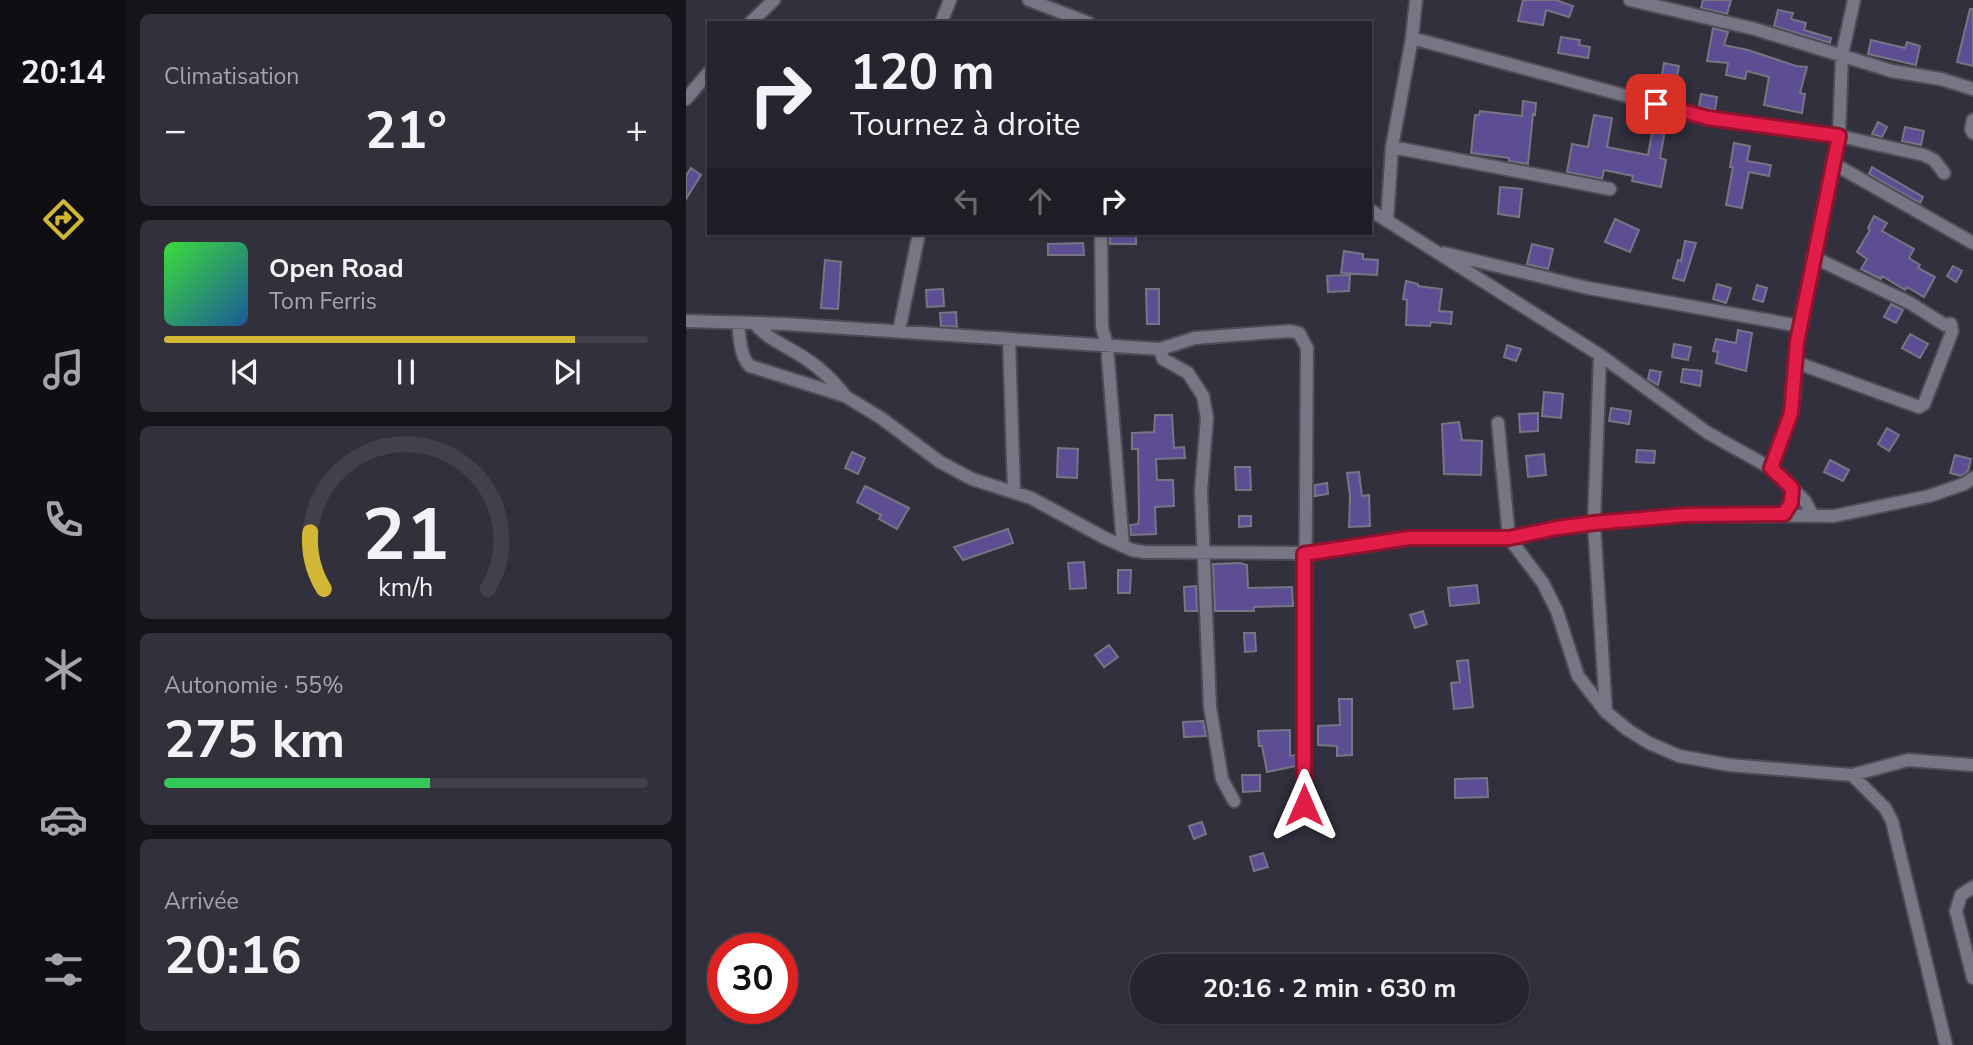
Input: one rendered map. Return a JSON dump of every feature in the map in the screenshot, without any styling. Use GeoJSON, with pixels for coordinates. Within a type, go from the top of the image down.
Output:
{"type":"FeatureCollection","features":[{"type":"Feature","properties":{"kind":"street"},"geometry":{"type":"LineString","coordinates":[[752,21],[774,0]]}},
{"type":"Feature","properties":{"kind":"street"},"geometry":{"type":"LineString","coordinates":[[943,21],[950,0]]}},
{"type":"Feature","properties":{"kind":"street"},"geometry":{"type":"LineString","coordinates":[[1029,0],[1084,21]]}},
{"type":"Feature","properties":{"kind":"street"},"geometry":{"type":"LineString","coordinates":[[1387,221],[1392,147],[1412,38],[1416,0]]}},
{"type":"Feature","properties":{"kind":"street"},"geometry":{"type":"LineString","coordinates":[[1630,0],[1755,29],[1892,71],[1941,79],[1973,89]]}},
{"type":"Feature","properties":{"kind":"street"},"geometry":{"type":"LineString","coordinates":[[1771,468],[1791,413],[1800,326],[1839,136],[1842,54],[1854,0]]}},
{"type":"Feature","properties":{"kind":"street"},"geometry":{"type":"LineString","coordinates":[[1412,38],[1708,118],[1839,136],[1924,155],[1934,160],[1944,173]]}},
{"type":"Feature","properties":{"kind":"street"},"geometry":{"type":"LineString","coordinates":[[686,99],[707,74]]}},
{"type":"Feature","properties":{"kind":"street"},"geometry":{"type":"LineString","coordinates":[[1973,120],[1973,133]]}},
{"type":"Feature","properties":{"kind":"street"},"geometry":{"type":"LineString","coordinates":[[1392,147],[1610,189]]}},
{"type":"Feature","properties":{"kind":"street"},"geometry":{"type":"LineString","coordinates":[[1834,164],[1973,243]]}},
{"type":"Feature","properties":{"kind":"street"},"geometry":{"type":"LineString","coordinates":[[1372,212],[1600,355],[1708,433],[1771,468],[1805,501],[1813,516]]}},
{"type":"Feature","properties":{"kind":"street"},"geometry":{"type":"LineString","coordinates":[[899,331],[919,235]]}},
{"type":"Feature","properties":{"kind":"street"},"geometry":{"type":"LineString","coordinates":[[1101,235],[1102,327],[1107,345],[1123,546]]}},
{"type":"Feature","properties":{"kind":"street"},"geometry":{"type":"LineString","coordinates":[[1433,251],[1588,288],[1800,326]]}},
{"type":"Feature","properties":{"kind":"street"},"geometry":{"type":"LineString","coordinates":[[1795,362],[1919,407],[1924,404],[1952,332],[1951,324],[1945,325],[1910,303],[1813,257]]}},
{"type":"Feature","properties":{"kind":"street"},"geometry":{"type":"LineString","coordinates":[[686,321],[899,331],[1160,349],[1195,338],[1290,331],[1299,333],[1307,348],[1304,805]]}},
{"type":"Feature","properties":{"kind":"street"},"geometry":{"type":"LineString","coordinates":[[738,324],[743,355],[750,366],[845,396],[881,418],[940,461],[972,479],[1014,491],[1123,546],[1144,552],[1256,551],[1304,554],[1409,538],[1509,538],[1594,523],[1686,515],[1813,516],[1852,513],[1948,491],[1973,478]]}},
{"type":"Feature","properties":{"kind":"street"},"geometry":{"type":"LineString","coordinates":[[755,324],[764,334],[808,360],[836,384],[845,396]]}},
{"type":"Feature","properties":{"kind":"street"},"geometry":{"type":"LineString","coordinates":[[1009,339],[1014,491]]}},
{"type":"Feature","properties":{"kind":"street"},"geometry":{"type":"LineString","coordinates":[[1160,349],[1163,359],[1188,373],[1203,396],[1207,418],[1201,490],[1210,708],[1222,779],[1234,801]]}},
{"type":"Feature","properties":{"kind":"street"},"geometry":{"type":"LineString","coordinates":[[1600,355],[1594,523],[1606,712]]}},
{"type":"Feature","properties":{"kind":"street"},"geometry":{"type":"LineString","coordinates":[[1498,422],[1509,538],[1543,583],[1557,611],[1578,676],[1606,712],[1649,744],[1679,757],[1729,765],[1852,775],[1908,760],[1973,765]]}},
{"type":"Feature","properties":{"kind":"street"},"geometry":{"type":"LineString","coordinates":[[1784,514],[1791,503],[1792,488]]}},
{"type":"Feature","properties":{"kind":"street"},"geometry":{"type":"LineString","coordinates":[[1852,775],[1885,808],[1892,821],[1946,1045]]}},
{"type":"Feature","properties":{"kind":"street"},"geometry":{"type":"LineString","coordinates":[[1973,887],[1961,895],[1956,911],[1973,978]]}},
{"type":"Feature","properties":{"kind":"building"},"geometry":{"type":"Polygon","coordinates":[[[1523,0],[1556,0],[1573,6],[1569,17],[1546,10],[1543,25],[1518,21],[1523,0]]]}},
{"type":"Feature","properties":{"kind":"building"},"geometry":{"type":"Polygon","coordinates":[[[1703,0],[1731,0],[1727,14],[1701,8],[1703,0]]]}},
{"type":"Feature","properties":{"kind":"building"},"geometry":{"type":"Polygon","coordinates":[[[1970,9],[1973,9],[1973,66],[1957,62],[1970,9]]]}},
{"type":"Feature","properties":{"kind":"building"},"geometry":{"type":"Polygon","coordinates":[[[1778,10],[1793,13],[1791,19],[1806,23],[1804,30],[1831,38],[1830,43],[1774,26],[1778,10]]]}},
{"type":"Feature","properties":{"kind":"building"},"geometry":{"type":"Polygon","coordinates":[[[1713,28],[1728,32],[1724,45],[1807,67],[1800,93],[1805,94],[1802,113],[1764,105],[1769,77],[1747,71],[1745,79],[1726,75],[1728,63],[1707,61],[1713,28]]]}},
{"type":"Feature","properties":{"kind":"building"},"geometry":{"type":"Polygon","coordinates":[[[1561,37],[1580,40],[1579,45],[1590,47],[1588,58],[1558,53],[1561,37]]]}},
{"type":"Feature","properties":{"kind":"building"},"geometry":{"type":"Polygon","coordinates":[[[1871,40],[1905,48],[1907,42],[1920,46],[1916,65],[1868,54],[1871,40]]]}},
{"type":"Feature","properties":{"kind":"building"},"geometry":{"type":"Polygon","coordinates":[[[1664,63],[1679,66],[1674,95],[1659,92],[1664,63]]]}},
{"type":"Feature","properties":{"kind":"building"},"geometry":{"type":"Polygon","coordinates":[[[1701,94],[1717,97],[1715,110],[1699,107],[1701,94]]]}},
{"type":"Feature","properties":{"kind":"building"},"geometry":{"type":"Polygon","coordinates":[[[1523,101],[1536,103],[1528,164],[1509,161],[1509,158],[1471,153],[1475,115],[1479,115],[1480,111],[1522,116],[1523,101]]]}},
{"type":"Feature","properties":{"kind":"building"},"geometry":{"type":"Polygon","coordinates":[[[1594,115],[1612,118],[1607,147],[1648,155],[1653,128],[1665,130],[1660,158],[1666,160],[1661,187],[1632,181],[1633,176],[1604,170],[1602,179],[1567,172],[1572,144],[1588,147],[1594,115]]]}},
{"type":"Feature","properties":{"kind":"building"},"geometry":{"type":"Polygon","coordinates":[[[1878,122],[1887,127],[1882,137],[1872,134],[1878,122]]]}},
{"type":"Feature","properties":{"kind":"building"},"geometry":{"type":"Polygon","coordinates":[[[1905,127],[1924,131],[1921,145],[1902,141],[1905,127]]]}},
{"type":"Feature","properties":{"kind":"building"},"geometry":{"type":"Polygon","coordinates":[[[1734,143],[1750,146],[1747,161],[1771,165],[1769,176],[1749,172],[1742,208],[1726,205],[1734,143]]]}},
{"type":"Feature","properties":{"kind":"building"},"geometry":{"type":"Polygon","coordinates":[[[1872,167],[1923,197],[1920,203],[1869,174],[1872,167]]]}},
{"type":"Feature","properties":{"kind":"building"},"geometry":{"type":"Polygon","coordinates":[[[691,168],[701,175],[686,199],[686,176],[691,168]]]}},
{"type":"Feature","properties":{"kind":"building"},"geometry":{"type":"Polygon","coordinates":[[[1500,187],[1522,189],[1519,217],[1498,214],[1500,187]]]}},
{"type":"Feature","properties":{"kind":"building"},"geometry":{"type":"Polygon","coordinates":[[[1874,216],[1887,223],[1882,231],[1914,249],[1909,258],[1920,265],[1918,268],[1935,277],[1924,297],[1907,287],[1905,290],[1882,276],[1881,279],[1861,269],[1867,259],[1857,252],[1870,230],[1868,228],[1874,216]]]}},
{"type":"Feature","properties":{"kind":"building"},"geometry":{"type":"Polygon","coordinates":[[[1615,219],[1639,230],[1630,252],[1605,242],[1615,219]]]}},
{"type":"Feature","properties":{"kind":"building"},"geometry":{"type":"Polygon","coordinates":[[[1110,235],[1136,235],[1136,244],[1110,244],[1110,235]]]}},
{"type":"Feature","properties":{"kind":"building"},"geometry":{"type":"Polygon","coordinates":[[[1685,241],[1696,243],[1684,281],[1673,278],[1678,260],[1681,261],[1685,241]]]}},
{"type":"Feature","properties":{"kind":"building"},"geometry":{"type":"Polygon","coordinates":[[[1083,243],[1084,255],[1048,255],[1048,244],[1083,243]]]}},
{"type":"Feature","properties":{"kind":"building"},"geometry":{"type":"Polygon","coordinates":[[[1532,244],[1553,249],[1548,269],[1527,264],[1532,244]]]}},
{"type":"Feature","properties":{"kind":"building"},"geometry":{"type":"Polygon","coordinates":[[[1344,251],[1363,254],[1363,259],[1378,260],[1377,275],[1341,273],[1344,251]]]}},
{"type":"Feature","properties":{"kind":"building"},"geometry":{"type":"Polygon","coordinates":[[[825,260],[841,262],[838,309],[821,308],[825,260]]]}},
{"type":"Feature","properties":{"kind":"building"},"geometry":{"type":"Polygon","coordinates":[[[1953,266],[1962,271],[1956,282],[1947,276],[1953,266]]]}},
{"type":"Feature","properties":{"kind":"building"},"geometry":{"type":"Polygon","coordinates":[[[1350,275],[1349,291],[1328,292],[1327,276],[1350,275]]]}},
{"type":"Feature","properties":{"kind":"building"},"geometry":{"type":"Polygon","coordinates":[[[1406,281],[1418,286],[1442,289],[1439,311],[1452,312],[1451,324],[1431,322],[1430,326],[1406,325],[1407,300],[1403,299],[1406,281]]]}},
{"type":"Feature","properties":{"kind":"building"},"geometry":{"type":"Polygon","coordinates":[[[1717,284],[1731,288],[1726,303],[1713,299],[1717,284]]]}},
{"type":"Feature","properties":{"kind":"building"},"geometry":{"type":"Polygon","coordinates":[[[1757,285],[1767,288],[1763,302],[1753,299],[1757,285]]]}},
{"type":"Feature","properties":{"kind":"building"},"geometry":{"type":"Polygon","coordinates":[[[943,289],[944,306],[927,307],[926,290],[943,289]]]}},
{"type":"Feature","properties":{"kind":"building"},"geometry":{"type":"Polygon","coordinates":[[[1146,289],[1159,289],[1159,324],[1147,324],[1146,289]]]}},
{"type":"Feature","properties":{"kind":"building"},"geometry":{"type":"Polygon","coordinates":[[[1891,304],[1903,310],[1896,323],[1884,317],[1891,304]]]}},
{"type":"Feature","properties":{"kind":"building"},"geometry":{"type":"Polygon","coordinates":[[[956,312],[957,327],[941,326],[940,313],[956,312]]]}},
{"type":"Feature","properties":{"kind":"building"},"geometry":{"type":"Polygon","coordinates":[[[1738,330],[1752,333],[1746,371],[1716,363],[1718,352],[1713,351],[1716,339],[1736,343],[1738,330]]]}},
{"type":"Feature","properties":{"kind":"building"},"geometry":{"type":"Polygon","coordinates":[[[1910,334],[1928,344],[1920,358],[1902,348],[1910,334]]]}},
{"type":"Feature","properties":{"kind":"building"},"geometry":{"type":"Polygon","coordinates":[[[1674,344],[1691,347],[1688,360],[1672,357],[1674,344]]]}},
{"type":"Feature","properties":{"kind":"building"},"geometry":{"type":"Polygon","coordinates":[[[1507,345],[1521,349],[1516,361],[1504,357],[1507,345]]]}},
{"type":"Feature","properties":{"kind":"building"},"geometry":{"type":"Polygon","coordinates":[[[1683,369],[1702,371],[1700,386],[1681,382],[1683,369]]]}},
{"type":"Feature","properties":{"kind":"building"},"geometry":{"type":"Polygon","coordinates":[[[1650,370],[1661,372],[1658,385],[1648,379],[1650,370]]]}},
{"type":"Feature","properties":{"kind":"building"},"geometry":{"type":"Polygon","coordinates":[[[1544,392],[1563,394],[1561,418],[1542,416],[1544,392]]]}},
{"type":"Feature","properties":{"kind":"building"},"geometry":{"type":"Polygon","coordinates":[[[1611,408],[1631,411],[1629,424],[1609,421],[1611,408]]]}},
{"type":"Feature","properties":{"kind":"building"},"geometry":{"type":"Polygon","coordinates":[[[1538,413],[1538,431],[1520,432],[1519,414],[1538,413]]]}},
{"type":"Feature","properties":{"kind":"building"},"geometry":{"type":"Polygon","coordinates":[[[1155,415],[1172,415],[1174,448],[1184,447],[1185,458],[1156,459],[1157,480],[1173,480],[1174,506],[1155,507],[1156,534],[1131,535],[1130,525],[1138,524],[1139,517],[1138,449],[1132,449],[1132,433],[1154,432],[1155,415]]]}},
{"type":"Feature","properties":{"kind":"building"},"geometry":{"type":"Polygon","coordinates":[[[1459,422],[1462,440],[1482,441],[1481,475],[1444,474],[1442,424],[1459,422]]]}},
{"type":"Feature","properties":{"kind":"building"},"geometry":{"type":"Polygon","coordinates":[[[1887,428],[1899,435],[1889,451],[1878,444],[1887,428]]]}},
{"type":"Feature","properties":{"kind":"building"},"geometry":{"type":"Polygon","coordinates":[[[1058,448],[1078,449],[1077,478],[1057,477],[1058,448]]]}},
{"type":"Feature","properties":{"kind":"building"},"geometry":{"type":"Polygon","coordinates":[[[1637,450],[1655,451],[1654,463],[1636,462],[1637,450]]]}},
{"type":"Feature","properties":{"kind":"building"},"geometry":{"type":"Polygon","coordinates":[[[852,452],[865,458],[858,474],[845,468],[852,452]]]}},
{"type":"Feature","properties":{"kind":"building"},"geometry":{"type":"Polygon","coordinates":[[[1544,454],[1546,475],[1528,477],[1526,456],[1544,454]]]}},
{"type":"Feature","properties":{"kind":"building"},"geometry":{"type":"Polygon","coordinates":[[[1955,455],[1971,459],[1968,471],[1961,476],[1950,473],[1955,455]]]}},
{"type":"Feature","properties":{"kind":"building"},"geometry":{"type":"Polygon","coordinates":[[[1830,460],[1849,470],[1843,481],[1824,472],[1830,460]]]}},
{"type":"Feature","properties":{"kind":"building"},"geometry":{"type":"Polygon","coordinates":[[[1235,467],[1250,467],[1251,490],[1236,490],[1235,467]]]}},
{"type":"Feature","properties":{"kind":"building"},"geometry":{"type":"Polygon","coordinates":[[[1359,472],[1362,496],[1369,495],[1370,526],[1349,527],[1350,496],[1347,473],[1359,472]]]}},
{"type":"Feature","properties":{"kind":"building"},"geometry":{"type":"Polygon","coordinates":[[[1327,483],[1328,494],[1315,496],[1315,485],[1327,483]]]}},
{"type":"Feature","properties":{"kind":"building"},"geometry":{"type":"Polygon","coordinates":[[[865,486],[909,508],[897,529],[879,519],[881,515],[857,502],[865,486]]]}},
{"type":"Feature","properties":{"kind":"building"},"geometry":{"type":"Polygon","coordinates":[[[1239,516],[1251,516],[1251,526],[1239,527],[1239,516]]]}},
{"type":"Feature","properties":{"kind":"building"},"geometry":{"type":"Polygon","coordinates":[[[1008,529],[1013,543],[963,560],[954,547],[1008,529]]]}},
{"type":"Feature","properties":{"kind":"building"},"geometry":{"type":"Polygon","coordinates":[[[1084,562],[1086,588],[1070,589],[1068,563],[1084,562]]]}},
{"type":"Feature","properties":{"kind":"building"},"geometry":{"type":"Polygon","coordinates":[[[1213,564],[1247,565],[1248,588],[1292,587],[1293,606],[1254,607],[1254,611],[1215,611],[1213,564]]]}},
{"type":"Feature","properties":{"kind":"building"},"geometry":{"type":"Polygon","coordinates":[[[1118,570],[1131,570],[1130,593],[1118,593],[1118,570]]]}},
{"type":"Feature","properties":{"kind":"building"},"geometry":{"type":"Polygon","coordinates":[[[1477,585],[1479,603],[1450,606],[1448,588],[1477,585]]]}},
{"type":"Feature","properties":{"kind":"building"},"geometry":{"type":"Polygon","coordinates":[[[1196,586],[1197,611],[1185,611],[1184,587],[1196,586]]]}},
{"type":"Feature","properties":{"kind":"building"},"geometry":{"type":"Polygon","coordinates":[[[1423,611],[1427,624],[1415,628],[1410,615],[1423,611]]]}},
{"type":"Feature","properties":{"kind":"building"},"geometry":{"type":"Polygon","coordinates":[[[1244,633],[1255,633],[1256,651],[1245,652],[1244,633]]]}},
{"type":"Feature","properties":{"kind":"building"},"geometry":{"type":"Polygon","coordinates":[[[1109,645],[1118,657],[1104,667],[1095,655],[1109,645]]]}},
{"type":"Feature","properties":{"kind":"building"},"geometry":{"type":"Polygon","coordinates":[[[1468,660],[1473,707],[1454,709],[1451,683],[1460,682],[1457,661],[1468,660]]]}},
{"type":"Feature","properties":{"kind":"building"},"geometry":{"type":"Polygon","coordinates":[[[1339,699],[1352,699],[1352,755],[1337,756],[1337,746],[1318,745],[1318,726],[1340,725],[1339,699]]]}},
{"type":"Feature","properties":{"kind":"building"},"geometry":{"type":"Polygon","coordinates":[[[1203,721],[1206,736],[1184,737],[1183,722],[1203,721]]]}},
{"type":"Feature","properties":{"kind":"building"},"geometry":{"type":"Polygon","coordinates":[[[1290,730],[1290,756],[1296,755],[1296,766],[1267,772],[1262,746],[1259,746],[1258,731],[1290,730]]]}},
{"type":"Feature","properties":{"kind":"building"},"geometry":{"type":"Polygon","coordinates":[[[1242,775],[1260,775],[1260,791],[1243,792],[1242,775]]]}},
{"type":"Feature","properties":{"kind":"building"},"geometry":{"type":"Polygon","coordinates":[[[1487,778],[1488,797],[1455,798],[1455,779],[1487,778]]]}},
{"type":"Feature","properties":{"kind":"building"},"geometry":{"type":"Polygon","coordinates":[[[1202,822],[1206,834],[1194,839],[1189,826],[1202,822]]]}},
{"type":"Feature","properties":{"kind":"building"},"geometry":{"type":"Polygon","coordinates":[[[1263,853],[1268,867],[1254,871],[1250,857],[1263,853]]]}},
{"type":"Feature","properties":{"kind":"route"},"geometry":{"type":"LineString","coordinates":[[1304,805],[1304,554],[1409,538],[1509,538],[1594,523],[1686,515],[1784,514],[1791,503],[1792,488],[1771,468],[1791,413],[1797,342],[1839,136],[1708,118],[1656,104]]}}]}
